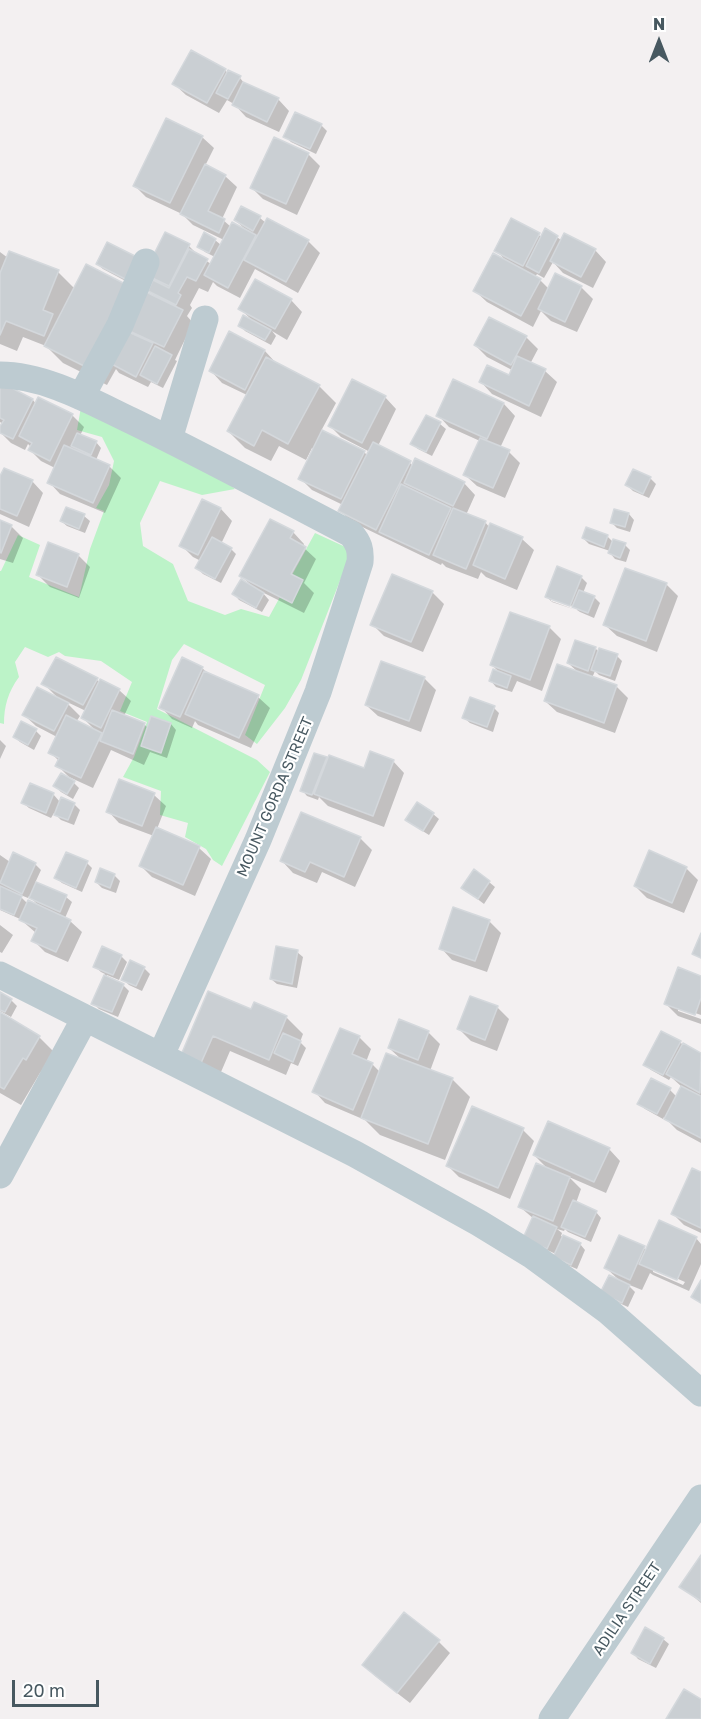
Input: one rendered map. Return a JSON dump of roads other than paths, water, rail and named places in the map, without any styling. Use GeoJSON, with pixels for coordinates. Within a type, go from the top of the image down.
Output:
{"type":"FeatureCollection","features":[{"type":"Feature","properties":{"kind":"street"},"geometry":{"type":"LineString","coordinates":[[81,397],[120,325],[146,262]]}},
{"type":"Feature","properties":{"kind":"street"},"geometry":{"type":"LineString","coordinates":[[0,375],[33,379],[81,397],[169,439],[205,319]]}},
{"type":"Feature","properties":{"kind":"street","name":"MOUNT GORDA STREET"},"geometry":{"type":"LineString","coordinates":[[161,1055],[258,840],[318,692],[360,562],[361,552],[351,534],[169,439]]}},
{"type":"Feature","properties":{"kind":"street"},"geometry":{"type":"LineString","coordinates":[[0,975],[355,1154],[479,1223],[533,1256],[608,1311],[701,1393]]}},
{"type":"Feature","properties":{"kind":"street"},"geometry":{"type":"LineString","coordinates":[[0,1175],[85,1018]]}},
{"type":"Feature","properties":{"kind":"street","name":"ADILIA STREET"},"geometry":{"type":"LineString","coordinates":[[552,1719],[701,1498]]}}]}
